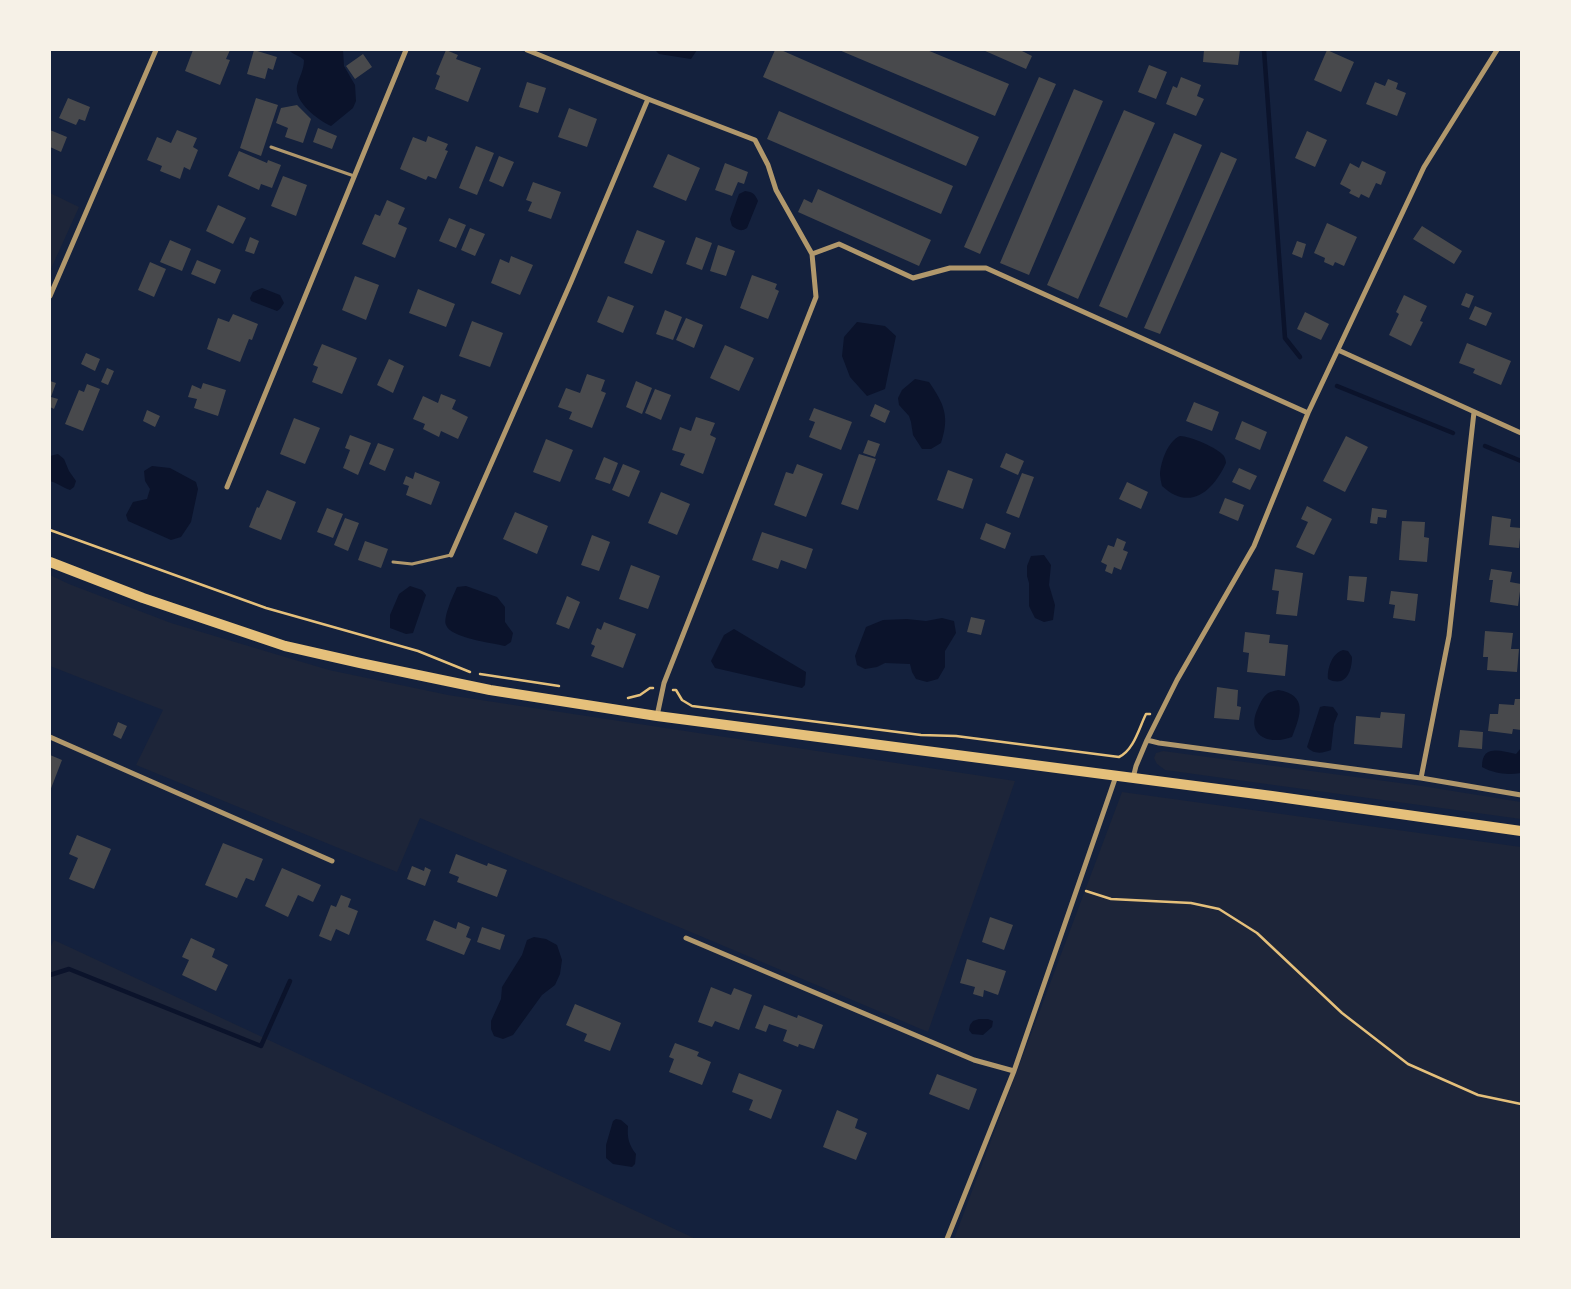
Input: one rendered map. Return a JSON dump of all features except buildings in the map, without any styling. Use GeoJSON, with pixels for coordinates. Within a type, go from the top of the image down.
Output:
{"type":"FeatureCollection","features":[{"type":"Feature","properties":{"kind":"main road"},"geometry":{"type":"LineString","coordinates":[[50,562],[143,598],[285,646],[490,690],[657,716],[1521,830]]}},
{"type":"Feature","properties":{"kind":"street"},"geometry":{"type":"LineString","coordinates":[[50,296],[156,50]]}},
{"type":"Feature","properties":{"kind":"street"},"geometry":{"type":"LineString","coordinates":[[227,487],[406,50]]}},
{"type":"Feature","properties":{"kind":"street"},"geometry":{"type":"LineString","coordinates":[[527,50],[755,140],[768,165],[776,190],[812,254],[816,297],[662,689],[657,716]]}},
{"type":"Feature","properties":{"kind":"street"},"geometry":{"type":"LineString","coordinates":[[1132,778],[1147,740],[1177,680],[1254,546],[1308,413],[1424,166],[1497,50]]}},
{"type":"Feature","properties":{"kind":"street"},"geometry":{"type":"LineString","coordinates":[[451,555],[571,282],[648,99]]}},
{"type":"Feature","properties":{"kind":"street"},"geometry":{"type":"LineString","coordinates":[[812,254],[838,244],[913,278],[950,268],[986,268],[1308,413]]}},
{"type":"Feature","properties":{"kind":"street"},"geometry":{"type":"LineString","coordinates":[[1338,350],[1521,433]]}},
{"type":"Feature","properties":{"kind":"street"},"geometry":{"type":"LineString","coordinates":[[1421,778],[1449,636],[1474,412]]}},
{"type":"Feature","properties":{"kind":"street"},"geometry":{"type":"LineString","coordinates":[[50,737],[332,861]]}},
{"type":"Feature","properties":{"kind":"street"},"geometry":{"type":"LineString","coordinates":[[1147,740],[1421,778],[1521,794]]}},
{"type":"Feature","properties":{"kind":"street"},"geometry":{"type":"LineString","coordinates":[[947,1239],[1014,1071],[1116,776]]}},
{"type":"Feature","properties":{"kind":"street"},"geometry":{"type":"LineString","coordinates":[[686,938],[974,1060],[1014,1071]]}},
{"type":"Feature","properties":{"kind":"lane"},"geometry":{"type":"LineString","coordinates":[[270,147],[354,176]]}},
{"type":"Feature","properties":{"kind":"lane"},"geometry":{"type":"LineString","coordinates":[[393,562],[412,564],[451,555]]}},
{"type":"Feature","properties":{"kind":"path"},"geometry":{"type":"LineString","coordinates":[[50,530],[266,608],[418,651],[472,672],[560,686]]}},
{"type":"Feature","properties":{"kind":"path"},"geometry":{"type":"LineString","coordinates":[[619,696],[629,698],[640,695],[650,688],[676,690],[682,700],[692,706],[921,735],[956,736],[1119,757],[1125,754],[1131,746],[1146,714],[1160,713]]}},
{"type":"Feature","properties":{"kind":"path"},"geometry":{"type":"LineString","coordinates":[[1078,887],[1111,900],[1191,903],[1219,909],[1257,933],[1342,1014],[1408,1064],[1478,1094],[1521,1104]]}},
{"type":"Feature","properties":{"kind":"shaded area"},"geometry":{"type":"Polygon","coordinates":[[[289,50],[343,50],[344,66],[355,85],[356,101],[353,108],[331,126],[308,110],[299,98],[297,86],[304,60],[289,50]]]}},
{"type":"Feature","properties":{"kind":"shaded area"},"geometry":{"type":"Polygon","coordinates":[[[655,50],[697,50],[691,59],[659,54],[655,50]]]}},
{"type":"Feature","properties":{"kind":"shaded area"},"geometry":{"type":"Polygon","coordinates":[[[745,191],[753,194],[758,201],[747,228],[740,230],[732,226],[730,219],[739,194],[745,191]]]}},
{"type":"Feature","properties":{"kind":"shaded area"},"geometry":{"type":"Polygon","coordinates":[[[50,193],[79,207],[50,271],[50,193]]]}},
{"type":"Feature","properties":{"kind":"shaded area"},"geometry":{"type":"Polygon","coordinates":[[[262,288],[280,295],[284,303],[280,309],[277,311],[251,301],[250,298],[253,292],[262,288]]]}},
{"type":"Feature","properties":{"kind":"shaded area"},"geometry":{"type":"Polygon","coordinates":[[[857,322],[885,326],[896,336],[885,389],[867,396],[850,377],[842,356],[844,337],[857,322]]]}},
{"type":"Feature","properties":{"kind":"shaded area"},"geometry":{"type":"Polygon","coordinates":[[[915,379],[929,382],[944,411],[945,425],[941,443],[931,449],[922,449],[913,435],[909,416],[899,405],[898,398],[902,390],[915,379]]]}},
{"type":"Feature","properties":{"kind":"shaded area"},"geometry":{"type":"Polygon","coordinates":[[[1180,436],[1210,446],[1221,453],[1226,461],[1218,478],[1212,485],[1206,491],[1192,497],[1184,498],[1173,494],[1162,486],[1161,481],[1160,474],[1166,452],[1172,442],[1180,436]]]}},
{"type":"Feature","properties":{"kind":"shaded area"},"geometry":{"type":"Polygon","coordinates":[[[58,454],[64,459],[76,481],[74,487],[70,490],[50,481],[50,456],[58,454]]]}},
{"type":"Feature","properties":{"kind":"shaded area"},"geometry":{"type":"Polygon","coordinates":[[[152,466],[170,468],[196,482],[198,489],[191,522],[181,537],[171,540],[128,521],[126,515],[133,502],[147,499],[150,489],[145,481],[144,471],[152,466]]]}},
{"type":"Feature","properties":{"kind":"shaded area"},"geometry":{"type":"Polygon","coordinates":[[[1044,555],[1051,565],[1049,585],[1055,605],[1053,620],[1044,622],[1035,618],[1029,606],[1027,566],[1031,556],[1044,555]]]}},
{"type":"Feature","properties":{"kind":"shaded area"},"geometry":{"type":"Polygon","coordinates":[[[50,575],[171,623],[329,670],[448,695],[1015,781],[928,1032],[420,818],[397,872],[136,765],[163,710],[50,666],[50,575]]]}},
{"type":"Feature","properties":{"kind":"shaded area"},"geometry":{"type":"Polygon","coordinates":[[[410,586],[422,590],[426,595],[413,633],[406,634],[390,628],[390,615],[399,594],[410,586]]]}},
{"type":"Feature","properties":{"kind":"shaded area"},"geometry":{"type":"Polygon","coordinates":[[[466,586],[497,597],[505,607],[505,622],[513,633],[511,642],[505,646],[463,637],[449,630],[445,621],[451,601],[457,587],[466,586]]]}},
{"type":"Feature","properties":{"kind":"shaded area"},"geometry":{"type":"Polygon","coordinates":[[[942,618],[954,621],[956,633],[945,651],[945,667],[938,679],[927,682],[916,679],[910,664],[885,663],[877,667],[865,669],[857,665],[855,656],[866,627],[883,620],[907,619],[926,621],[942,618]]]}},
{"type":"Feature","properties":{"kind":"shaded area"},"geometry":{"type":"Polygon","coordinates":[[[734,629],[806,672],[805,685],[802,688],[715,668],[711,661],[724,635],[734,629]]]}},
{"type":"Feature","properties":{"kind":"shaded area"},"geometry":{"type":"Polygon","coordinates":[[[1343,650],[1348,651],[1352,657],[1351,668],[1347,677],[1339,681],[1328,679],[1328,671],[1333,658],[1343,650]]]}},
{"type":"Feature","properties":{"kind":"shaded area"},"geometry":{"type":"Polygon","coordinates":[[[1278,690],[1294,696],[1298,701],[1300,707],[1298,721],[1292,737],[1275,740],[1267,739],[1257,731],[1254,725],[1255,717],[1264,697],[1278,690]]]}},
{"type":"Feature","properties":{"kind":"shaded area"},"geometry":{"type":"Polygon","coordinates":[[[1320,707],[1333,707],[1338,714],[1334,724],[1331,750],[1316,752],[1307,747],[1320,707]]]}},
{"type":"Feature","properties":{"kind":"shaded area"},"geometry":{"type":"Polygon","coordinates":[[[1521,748],[1521,773],[1501,773],[1482,767],[1485,755],[1489,752],[1498,751],[1516,754],[1521,748]]]}},
{"type":"Feature","properties":{"kind":"shaded area"},"geometry":{"type":"Polygon","coordinates":[[[1163,751],[1422,786],[1521,802],[1521,819],[1165,770],[1157,764],[1154,758],[1156,753],[1163,751]]]}},
{"type":"Feature","properties":{"kind":"shaded area"},"geometry":{"type":"Polygon","coordinates":[[[1122,792],[1521,847],[1521,1239],[954,1239],[1122,792]]]}},
{"type":"Feature","properties":{"kind":"shaded area"},"geometry":{"type":"Polygon","coordinates":[[[534,937],[546,939],[557,945],[562,960],[560,974],[555,985],[542,995],[513,1035],[503,1039],[494,1036],[491,1029],[491,1021],[501,999],[502,987],[522,955],[527,940],[534,937]]]}},
{"type":"Feature","properties":{"kind":"shaded area"},"geometry":{"type":"Polygon","coordinates":[[[54,940],[696,1239],[50,1239],[50,948],[54,940]]]}},
{"type":"Feature","properties":{"kind":"shaded area"},"geometry":{"type":"Polygon","coordinates":[[[979,1019],[993,1021],[992,1027],[983,1035],[972,1034],[969,1030],[970,1025],[973,1021],[979,1019]]]}},
{"type":"Feature","properties":{"kind":"shaded area"},"geometry":{"type":"Polygon","coordinates":[[[616,1119],[621,1120],[628,1126],[629,1141],[636,1154],[635,1164],[632,1167],[613,1164],[606,1158],[606,1145],[613,1121],[616,1119]]]}},
{"type":"Feature","properties":{"kind":"waterway"},"geometry":{"type":"LineString","coordinates":[[1264,50],[1285,338],[1300,357]]}},
{"type":"Feature","properties":{"kind":"waterway"},"geometry":{"type":"LineString","coordinates":[[1337,386],[1453,433]]}},
{"type":"Feature","properties":{"kind":"waterway"},"geometry":{"type":"LineString","coordinates":[[1485,446],[1521,461]]}},
{"type":"Feature","properties":{"kind":"waterway"},"geometry":{"type":"LineString","coordinates":[[50,975],[69,969],[261,1046],[290,981]]}}]}
